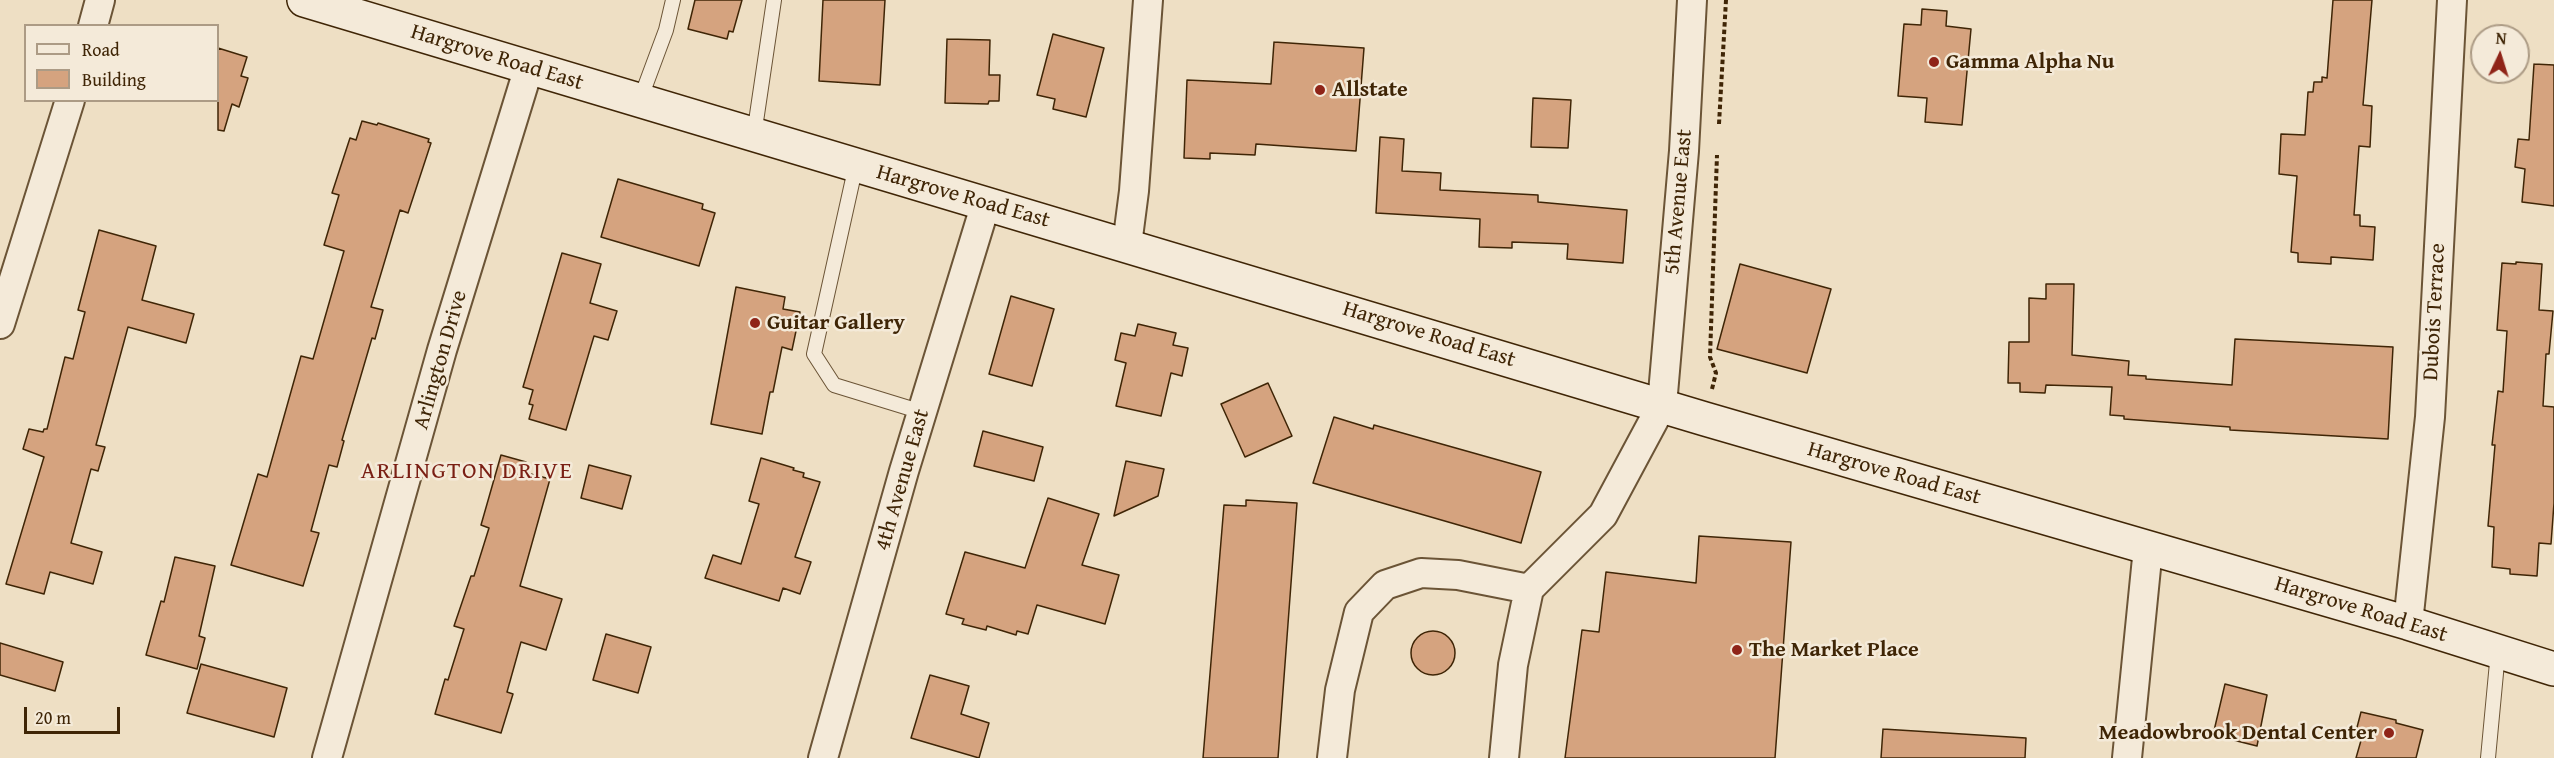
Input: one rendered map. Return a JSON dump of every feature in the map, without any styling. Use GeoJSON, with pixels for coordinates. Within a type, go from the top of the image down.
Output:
{"type":"FeatureCollection","features":[{"type":"Feature","properties":{"kind":"main road","name":"Hargrove Road East"},"geometry":{"type":"LineString","coordinates":[[304,0],[1705,419],[2408,623],[2554,669]]}},
{"type":"Feature","properties":{"kind":"street"},"geometry":{"type":"LineString","coordinates":[[94,24],[100,0]]}},
{"type":"Feature","properties":{"kind":"street"},"geometry":{"type":"LineString","coordinates":[[1127,245],[1134,191],[1148,0]]}},
{"type":"Feature","properties":{"kind":"street","name":"5th Avenue East"},"geometry":{"type":"LineString","coordinates":[[1662,405],[1684,151],[1692,0]]}},
{"type":"Feature","properties":{"kind":"street","name":"Dubois Terrace"},"geometry":{"type":"LineString","coordinates":[[2408,623],[2430,417],[2452,0]]}},
{"type":"Feature","properties":{"kind":"street","name":"Arlington Drive"},"geometry":{"type":"LineString","coordinates":[[327,758],[442,350],[529,67]]}},
{"type":"Feature","properties":{"kind":"street"},"geometry":{"type":"LineString","coordinates":[[0,324],[69,102]]}},
{"type":"Feature","properties":{"kind":"street","name":"4th Avenue East"},"geometry":{"type":"LineString","coordinates":[[823,758],[922,412],[986,203]]}},
{"type":"Feature","properties":{"kind":"street"},"geometry":{"type":"LineString","coordinates":[[1504,758],[1513,665],[1529,589],[1603,515],[1662,405]]}},
{"type":"Feature","properties":{"kind":"street"},"geometry":{"type":"LineString","coordinates":[[2127,758],[2148,548]]}},
{"type":"Feature","properties":{"kind":"street"},"geometry":{"type":"LineString","coordinates":[[1332,758],[1340,690],[1359,612],[1385,585],[1421,573],[1458,575],[1529,589]]}},
{"type":"Feature","properties":{"kind":"lane"},"geometry":{"type":"LineString","coordinates":[[640,100],[666,30],[673,0]]}},
{"type":"Feature","properties":{"kind":"lane"},"geometry":{"type":"LineString","coordinates":[[754,135],[774,0]]}},
{"type":"Feature","properties":{"kind":"lane"},"geometry":{"type":"LineString","coordinates":[[856,165],[814,354],[834,385],[922,412]]}},
{"type":"Feature","properties":{"kind":"lane"},"geometry":{"type":"LineString","coordinates":[[2488,758],[2498,652]]}},
{"type":"Feature","properties":{"kind":"path"},"geometry":{"type":"LineString","coordinates":[[1719,127],[1726,0]]}},
{"type":"Feature","properties":{"kind":"path"},"geometry":{"type":"LineString","coordinates":[[1705,419],[1716,373],[1710,357],[1718,150]]}},
{"type":"Feature","properties":{"kind":"building"},"geometry":{"type":"Polygon","coordinates":[[[695,0],[742,0],[733,32],[729,31],[727,39],[688,29],[695,0]]]}},
{"type":"Feature","properties":{"kind":"building"},"geometry":{"type":"Polygon","coordinates":[[[823,0],[885,0],[880,85],[819,81],[823,0]]]}},
{"type":"Feature","properties":{"kind":"building"},"geometry":{"type":"Polygon","coordinates":[[[2333,0],[2372,0],[2363,105],[2372,106],[2370,147],[2359,146],[2354,215],[2360,215],[2360,226],[2375,227],[2373,260],[2331,257],[2331,264],[2298,262],[2298,253],[2291,252],[2297,176],[2279,174],[2281,134],[2305,135],[2308,92],[2313,92],[2314,82],[2322,82],[2322,77],[2327,78],[2333,0]]]}},
{"type":"Feature","properties":{"kind":"building","name":"Gamma Alpha Nu"},"geometry":{"type":"Polygon","coordinates":[[[1922,9],[1947,11],[1946,26],[1971,29],[1962,125],[1925,122],[1927,98],[1898,96],[1904,24],[1921,25],[1922,9]]]}},
{"type":"Feature","properties":{"kind":"building"},"geometry":{"type":"Polygon","coordinates":[[[1053,34],[1104,48],[1086,117],[1053,109],[1055,99],[1037,95],[1053,34]]]}},
{"type":"Feature","properties":{"kind":"building"},"geometry":{"type":"Polygon","coordinates":[[[947,39],[990,40],[989,75],[1000,75],[999,101],[989,101],[988,104],[945,103],[947,39]]]}},
{"type":"Feature","properties":{"kind":"building"},"geometry":{"type":"Polygon","coordinates":[[[1274,42],[1364,48],[1356,151],[1256,144],[1255,155],[1210,153],[1210,159],[1184,158],[1187,80],[1271,84],[1274,42]]]}},
{"type":"Feature","properties":{"kind":"building"},"geometry":{"type":"Polygon","coordinates":[[[219,48],[247,57],[241,76],[248,78],[239,107],[232,104],[224,131],[218,130],[219,48]]]}},
{"type":"Feature","properties":{"kind":"building"},"geometry":{"type":"Polygon","coordinates":[[[2534,64],[2554,65],[2554,206],[2522,202],[2525,169],[2515,167],[2518,139],[2529,140],[2534,64]]]}},
{"type":"Feature","properties":{"kind":"building"},"geometry":{"type":"Polygon","coordinates":[[[1533,98],[1571,100],[1568,148],[1531,147],[1533,98]]]}},
{"type":"Feature","properties":{"kind":"building"},"geometry":{"type":"Polygon","coordinates":[[[362,121],[377,125],[378,123],[429,139],[428,142],[431,143],[408,213],[400,210],[371,307],[383,310],[375,339],[372,338],[342,440],[344,441],[337,467],[329,465],[311,531],[319,533],[303,586],[231,565],[258,474],[267,477],[301,356],[313,359],[344,251],[324,245],[339,195],[332,193],[350,138],[356,140],[362,121]]]}},
{"type":"Feature","properties":{"kind":"building"},"geometry":{"type":"Polygon","coordinates":[[[1380,137],[1404,139],[1402,171],[1441,173],[1440,190],[1538,195],[1538,202],[1627,210],[1623,263],[1567,259],[1568,244],[1512,242],[1512,248],[1479,247],[1480,219],[1376,213],[1380,137]]]}},
{"type":"Feature","properties":{"kind":"building"},"geometry":{"type":"Polygon","coordinates":[[[618,179],[703,204],[702,209],[715,213],[699,266],[601,237],[618,179]]]}},
{"type":"Feature","properties":{"kind":"building"},"geometry":{"type":"Polygon","coordinates":[[[99,230],[156,246],[142,300],[194,314],[186,343],[128,327],[96,445],[105,447],[98,471],[91,469],[71,543],[102,552],[93,584],[50,572],[44,594],[6,584],[44,457],[23,449],[29,429],[43,432],[47,429],[65,357],[73,359],[85,312],[78,310],[99,230]]]}},
{"type":"Feature","properties":{"kind":"building"},"geometry":{"type":"Polygon","coordinates":[[[562,253],[601,264],[590,303],[617,311],[608,340],[594,336],[566,430],[529,419],[533,405],[529,404],[533,390],[523,387],[562,253]]]}},
{"type":"Feature","properties":{"kind":"building"},"geometry":{"type":"Polygon","coordinates":[[[2516,262],[2542,264],[2539,310],[2553,311],[2549,354],[2546,354],[2543,406],[2554,407],[2554,503],[2551,544],[2539,543],[2537,576],[2510,574],[2510,569],[2492,567],[2494,527],[2488,526],[2495,445],[2492,445],[2498,391],[2503,392],[2507,331],[2497,330],[2502,263],[2516,264],[2516,262]]]}},
{"type":"Feature","properties":{"kind":"building"},"geometry":{"type":"Polygon","coordinates":[[[1740,264],[1831,289],[1807,373],[1717,349],[1740,264]]]}},
{"type":"Feature","properties":{"kind":"building"},"geometry":{"type":"Polygon","coordinates":[[[2046,284],[2074,284],[2072,355],[2129,361],[2128,375],[2146,376],[2146,379],[2232,385],[2235,339],[2393,347],[2388,439],[2230,430],[2230,427],[2124,419],[2124,416],[2110,415],[2112,387],[2046,385],[2045,393],[2020,392],[2020,383],[2008,383],[2009,342],[2029,342],[2029,298],[2046,299],[2046,284]]]}},
{"type":"Feature","properties":{"kind":"building"},"geometry":{"type":"Polygon","coordinates":[[[736,287],[785,297],[783,309],[800,312],[792,350],[782,347],[762,434],[711,424],[736,287]]]}},
{"type":"Feature","properties":{"kind":"building"},"geometry":{"type":"Polygon","coordinates":[[[1011,296],[1054,309],[1032,386],[989,374],[1011,296]]]}},
{"type":"Feature","properties":{"kind":"building"},"geometry":{"type":"Polygon","coordinates":[[[1138,324],[1176,333],[1173,345],[1188,348],[1182,376],[1171,373],[1161,416],[1116,406],[1126,363],[1115,360],[1121,333],[1135,336],[1138,324]]]}},
{"type":"Feature","properties":{"kind":"building"},"geometry":{"type":"Polygon","coordinates":[[[1268,383],[1292,436],[1245,457],[1221,404],[1268,383]]]}},
{"type":"Feature","properties":{"kind":"building"},"geometry":{"type":"Polygon","coordinates":[[[1334,417],[1373,429],[1374,425],[1541,472],[1521,543],[1313,483],[1334,417]]]}},
{"type":"Feature","properties":{"kind":"building"},"geometry":{"type":"Polygon","coordinates":[[[983,431],[1043,447],[1034,481],[974,466],[983,431]]]}},
{"type":"Feature","properties":{"kind":"building"},"geometry":{"type":"Polygon","coordinates":[[[501,455],[526,462],[523,472],[550,479],[520,586],[562,599],[546,650],[521,642],[507,692],[513,694],[501,733],[435,714],[445,679],[448,680],[464,629],[454,626],[471,576],[474,576],[489,528],[481,525],[501,455]]]}},
{"type":"Feature","properties":{"kind":"building"},"geometry":{"type":"Polygon","coordinates":[[[761,458],[794,468],[793,470],[804,473],[803,477],[820,482],[795,557],[811,562],[800,594],[783,588],[779,601],[705,578],[713,555],[741,564],[759,504],[749,501],[761,458]]]}},
{"type":"Feature","properties":{"kind":"building"},"geometry":{"type":"Polygon","coordinates":[[[1126,461],[1164,469],[1158,496],[1114,516],[1126,461]]]}},
{"type":"Feature","properties":{"kind":"building"},"geometry":{"type":"Polygon","coordinates":[[[589,465],[631,476],[622,509],[581,498],[589,465]]]}},
{"type":"Feature","properties":{"kind":"building"},"geometry":{"type":"Polygon","coordinates":[[[1048,498],[1099,514],[1082,565],[1119,575],[1105,624],[1037,605],[1028,634],[1017,631],[1016,635],[987,626],[986,630],[962,624],[964,619],[946,614],[965,552],[1025,568],[1048,498]]]}},
{"type":"Feature","properties":{"kind":"building"},"geometry":{"type":"Polygon","coordinates":[[[1246,500],[1297,503],[1278,758],[1203,758],[1224,505],[1246,506],[1246,500]]]}},
{"type":"Feature","properties":{"kind":"building"},"geometry":{"type":"Polygon","coordinates":[[[1699,536],[1791,542],[1775,758],[1565,758],[1582,630],[1599,632],[1606,572],[1696,583],[1699,536]]]}},
{"type":"Feature","properties":{"kind":"building"},"geometry":{"type":"Polygon","coordinates":[[[175,557],[215,566],[199,636],[205,638],[197,669],[146,655],[161,601],[164,602],[175,557]]]}},
{"type":"Feature","properties":{"kind":"building"},"geometry":{"type":"Polygon","coordinates":[[[1433,631],[1448,638],[1455,653],[1448,668],[1433,675],[1418,668],[1411,653],[1418,638],[1433,631]]]}},
{"type":"Feature","properties":{"kind":"building"},"geometry":{"type":"Polygon","coordinates":[[[606,634],[651,647],[638,693],[593,680],[606,634]]]}},
{"type":"Feature","properties":{"kind":"building"},"geometry":{"type":"Polygon","coordinates":[[[0,643],[63,662],[55,691],[0,675],[0,643]]]}},
{"type":"Feature","properties":{"kind":"building"},"geometry":{"type":"Polygon","coordinates":[[[201,664],[287,688],[274,737],[187,713],[201,664]]]}},
{"type":"Feature","properties":{"kind":"building"},"geometry":{"type":"Polygon","coordinates":[[[930,675],[969,686],[961,714],[989,723],[979,758],[911,738],[930,675]]]}},
{"type":"Feature","properties":{"kind":"building"},"geometry":{"type":"Polygon","coordinates":[[[2225,684],[2267,695],[2257,746],[2213,735],[2225,684]]]}},
{"type":"Feature","properties":{"kind":"building","name":"Meadowbrook Dental Center"},"geometry":{"type":"Polygon","coordinates":[[[2361,712],[2396,720],[2396,723],[2423,730],[2416,758],[2356,758],[2362,737],[2355,735],[2361,712]]]}},
{"type":"Feature","properties":{"kind":"building"},"geometry":{"type":"Polygon","coordinates":[[[1883,729],[2026,738],[2025,758],[1881,758],[1883,729]]]}},
{"type":"Feature","properties":{"kind":"place","name":"Gamma Alpha Nu"},"geometry":{"type":"Point","coordinates":[1934,62]}},
{"type":"Feature","properties":{"kind":"place","name":"Allstate"},"geometry":{"type":"Point","coordinates":[1320,90]}},
{"type":"Feature","properties":{"kind":"place","name":"Guitar Gallery"},"geometry":{"type":"Point","coordinates":[755,323]}},
{"type":"Feature","properties":{"kind":"place","name":"The Market Place"},"geometry":{"type":"Point","coordinates":[1737,650]}},
{"type":"Feature","properties":{"kind":"place","name":"Meadowbrook Dental Center"},"geometry":{"type":"Point","coordinates":[2389,733]}},
{"type":"Feature","properties":{"kind":"district","name":"ARLINGTON DRIVE"},"geometry":{"type":"Point","coordinates":[467,472]}}]}
